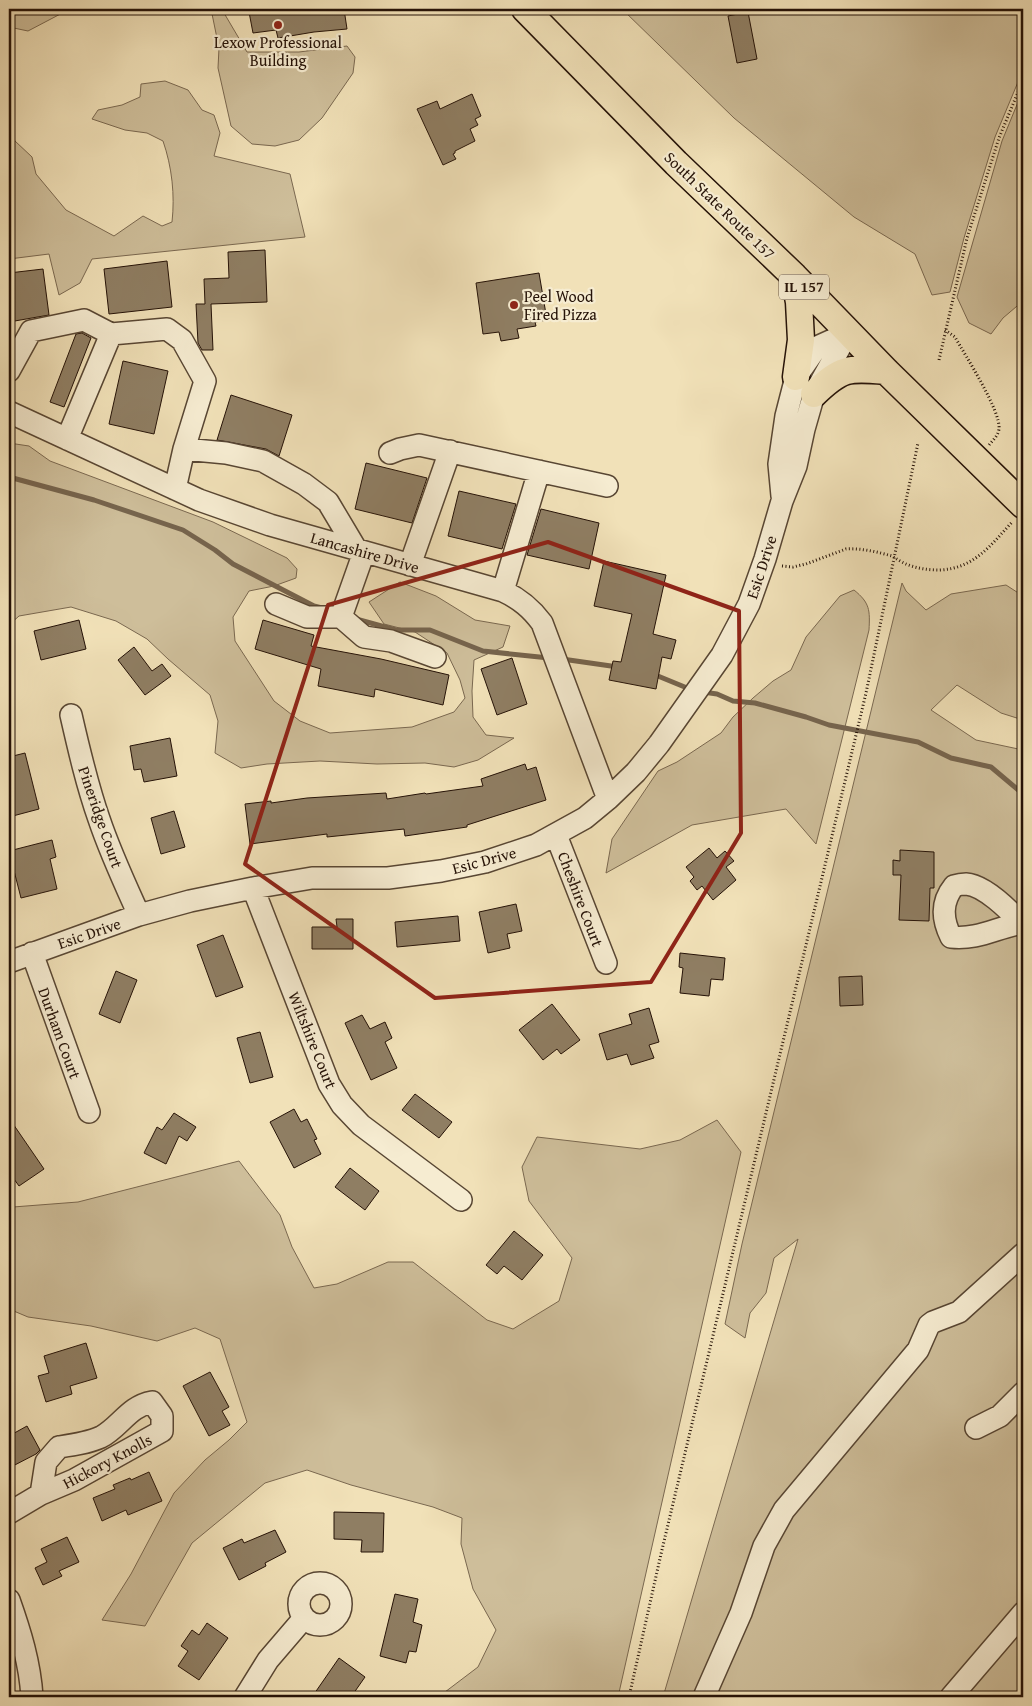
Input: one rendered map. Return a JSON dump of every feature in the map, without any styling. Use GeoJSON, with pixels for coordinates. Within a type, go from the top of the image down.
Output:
{"type":"FeatureCollection","features":[{"type":"Feature","properties":{"kind":"main road","name":"South State Route 157"},"geometry":{"type":"LineString","coordinates":[[525,9],[676,162],[794,276],[848,333],[976,458],[1021,511]]}},
{"type":"Feature","properties":{"kind":"main road"},"geometry":{"type":"LineString","coordinates":[[794,276],[799,302],[805,385],[830,378],[840,372],[860,369],[886,371]]}},
{"type":"Feature","properties":{"kind":"street"},"geometry":{"type":"LineString","coordinates":[[9,371],[31,331],[84,320],[111,334],[167,329],[182,340],[205,381],[184,449],[176,489]]}},
{"type":"Feature","properties":{"kind":"street","name":"Esic Drive"},"geometry":{"type":"LineString","coordinates":[[9,962],[139,915],[190,901],[312,878],[388,878],[441,871],[494,859],[536,845],[585,818],[636,772],[659,744],[722,655],[749,604],[765,559],[782,501],[796,466],[804,429],[805,385],[848,333]]}},
{"type":"Feature","properties":{"kind":"street"},"geometry":{"type":"LineString","coordinates":[[67,439],[111,334]]}},
{"type":"Feature","properties":{"kind":"street","name":"Lancashire Drive"},"geometry":{"type":"LineString","coordinates":[[9,412],[199,500],[270,525],[502,592],[517,598],[531,609],[542,623],[608,799]]}},
{"type":"Feature","properties":{"kind":"street"},"geometry":{"type":"LineString","coordinates":[[390,453],[419,445],[607,486]]}},
{"type":"Feature","properties":{"kind":"street"},"geometry":{"type":"LineString","coordinates":[[184,449],[226,453],[263,462],[304,484],[328,502],[360,551],[341,617]]}},
{"type":"Feature","properties":{"kind":"street"},"geometry":{"type":"LineString","coordinates":[[410,565],[450,451]]}},
{"type":"Feature","properties":{"kind":"street"},"geometry":{"type":"LineString","coordinates":[[502,592],[539,471]]}},
{"type":"Feature","properties":{"kind":"street"},"geometry":{"type":"LineString","coordinates":[[276,604],[307,617],[341,617],[364,637],[390,641],[435,657]]}},
{"type":"Feature","properties":{"kind":"street","name":"Pineridge Court"},"geometry":{"type":"LineString","coordinates":[[71,715],[99,819],[117,868],[139,915]]}},
{"type":"Feature","properties":{"kind":"street","name":"Cheshire Court"},"geometry":{"type":"LineString","coordinates":[[556,835],[606,963]]}},
{"type":"Feature","properties":{"kind":"street","name":"Wiltshire Court"},"geometry":{"type":"LineString","coordinates":[[253,888],[329,1084],[342,1105],[361,1125],[461,1200]]}},
{"type":"Feature","properties":{"kind":"street","name":"Durham Court"},"geometry":{"type":"LineString","coordinates":[[32,953],[89,1112]]}},
{"type":"Feature","properties":{"kind":"street"},"geometry":{"type":"LineString","coordinates":[[704,1697],[741,1613],[764,1546],[784,1510],[918,1350],[929,1326],[933,1322],[959,1312],[1023,1254]]}},
{"type":"Feature","properties":{"kind":"street"},"geometry":{"type":"LineString","coordinates":[[976,1428],[1000,1416],[1023,1393]]}},
{"type":"Feature","properties":{"kind":"street","name":"Hickory Knolls"},"geometry":{"type":"LineString","coordinates":[[9,1514],[41,1494],[74,1480],[162,1431],[162,1416],[152,1402],[142,1404],[103,1436],[87,1442],[59,1447],[46,1462],[41,1494]]}},
{"type":"Feature","properties":{"kind":"street"},"geometry":{"type":"LineString","coordinates":[[9,1600],[20,1631],[31,1680],[32,1697]]}},
{"type":"Feature","properties":{"kind":"street"},"geometry":{"type":"LineString","coordinates":[[951,1697],[1023,1613]]}},
{"type":"Feature","properties":{"kind":"street"},"geometry":{"type":"LineString","coordinates":[[245,1697],[268,1660],[304,1618]]}},
{"type":"Feature","properties":{"kind":"path"},"geometry":{"type":"LineString","coordinates":[[939,360],[967,238],[999,138],[1023,80]]}},
{"type":"Feature","properties":{"kind":"path"},"geometry":{"type":"LineString","coordinates":[[945,330],[955,337],[997,414],[998,430],[996,437],[976,458]]}},
{"type":"Feature","properties":{"kind":"path"},"geometry":{"type":"LineString","coordinates":[[629,1697],[665,1535],[866,693],[918,443]]}},
{"type":"Feature","properties":{"kind":"path"},"geometry":{"type":"LineString","coordinates":[[765,559],[781,566],[793,567],[846,549],[855,548],[893,557],[902,562],[931,570],[956,568],[968,564],[978,557],[1021,511]]}},
{"type":"Feature","properties":{"kind":"highlighted area"},"geometry":{"type":"Polygon","coordinates":[[[548,542],[739,611],[741,833],[651,982],[435,998],[245,864],[328,605],[548,542]]]}},
{"type":"Feature","properties":{"kind":"shaded area"},"geometry":{"type":"Polygon","coordinates":[[[9,9],[78,9],[68,10],[28,31],[9,27],[9,9]]]}},
{"type":"Feature","properties":{"kind":"shaded area"},"geometry":{"type":"Polygon","coordinates":[[[211,9],[224,9],[224,13],[247,52],[299,52],[347,46],[355,57],[353,73],[322,118],[299,140],[275,146],[252,144],[231,126],[218,68],[219,48],[211,9]]]}},
{"type":"Feature","properties":{"kind":"shaded area"},"geometry":{"type":"Polygon","coordinates":[[[622,9],[1023,9],[1023,70],[995,137],[964,238],[950,292],[932,295],[915,254],[854,217],[734,118],[622,9]]]}},
{"type":"Feature","properties":{"kind":"shaded area"},"geometry":{"type":"Polygon","coordinates":[[[165,81],[188,90],[202,110],[214,115],[220,133],[214,156],[290,174],[305,237],[92,259],[80,283],[59,295],[49,254],[9,259],[9,130],[15,141],[32,157],[36,174],[66,210],[114,236],[143,216],[162,226],[172,222],[173,202],[171,171],[163,141],[147,133],[125,130],[92,119],[98,110],[122,105],[140,97],[141,84],[165,81]]]}},
{"type":"Feature","properties":{"kind":"shaded area"},"geometry":{"type":"Polygon","coordinates":[[[1023,90],[1023,301],[1003,318],[991,334],[969,323],[957,297],[1002,141],[1023,90]]]}},
{"type":"Feature","properties":{"kind":"shaded area"},"geometry":{"type":"Polygon","coordinates":[[[9,443],[29,446],[50,461],[213,522],[287,558],[297,569],[296,578],[274,586],[249,591],[233,617],[235,641],[274,701],[300,721],[330,733],[412,727],[454,712],[465,698],[460,680],[447,653],[415,632],[384,624],[369,602],[400,582],[436,596],[475,620],[510,626],[503,647],[474,660],[472,691],[473,717],[486,735],[514,738],[478,760],[454,767],[425,763],[377,764],[320,761],[267,764],[241,768],[215,753],[218,721],[210,695],[147,639],[116,621],[71,607],[19,616],[9,625],[9,443]]]}},
{"type":"Feature","properties":{"kind":"shaded area"},"geometry":{"type":"Polygon","coordinates":[[[902,583],[906,591],[926,610],[951,594],[1006,585],[1023,596],[1023,720],[1001,713],[957,685],[931,710],[976,740],[1023,750],[1023,1697],[663,1697],[798,1239],[774,1258],[766,1293],[750,1313],[745,1338],[725,1324],[742,1244],[902,583]]]}},
{"type":"Feature","properties":{"kind":"shaded area"},"geometry":{"type":"Polygon","coordinates":[[[854,590],[868,607],[869,630],[816,844],[786,809],[692,825],[606,873],[612,839],[658,771],[677,762],[721,733],[733,717],[753,698],[773,681],[791,670],[806,637],[840,596],[854,590]]]}},
{"type":"Feature","properties":{"kind":"shaded area"},"geometry":{"type":"Polygon","coordinates":[[[717,1120],[741,1152],[618,1697],[442,1697],[445,1692],[478,1667],[496,1630],[473,1589],[461,1544],[462,1518],[433,1507],[351,1485],[307,1470],[265,1483],[192,1543],[145,1626],[102,1620],[131,1574],[174,1493],[205,1460],[247,1422],[220,1339],[195,1328],[157,1341],[91,1326],[28,1317],[9,1309],[9,1211],[13,1207],[78,1202],[239,1161],[280,1215],[292,1247],[314,1288],[337,1284],[388,1262],[413,1262],[487,1320],[513,1329],[559,1301],[572,1258],[529,1201],[522,1167],[537,1137],[640,1149],[680,1140],[717,1120]]]}},
{"type":"Feature","properties":{"kind":"building","name":"Lexow Professional Building"},"geometry":{"type":"Polygon","coordinates":[[[273,9],[344,9],[347,29],[278,38],[276,30],[253,33],[249,12],[273,9]]]}},
{"type":"Feature","properties":{"kind":"building"},"geometry":{"type":"Polygon","coordinates":[[[748,12],[757,59],[737,63],[728,16],[748,12]]]}},
{"type":"Feature","properties":{"kind":"building"},"geometry":{"type":"Polygon","coordinates":[[[472,94],[481,116],[475,119],[478,125],[470,129],[475,141],[455,151],[453,154],[456,159],[443,165],[417,109],[437,101],[440,109],[472,94]]]}},
{"type":"Feature","properties":{"kind":"building"},"geometry":{"type":"Polygon","coordinates":[[[265,250],[267,302],[211,304],[213,350],[202,350],[198,343],[196,304],[205,304],[204,279],[229,278],[228,252],[265,250]]]}},
{"type":"Feature","properties":{"kind":"building"},"geometry":{"type":"Polygon","coordinates":[[[167,261],[172,307],[109,314],[104,269],[167,261]]]}},
{"type":"Feature","properties":{"kind":"building"},"geometry":{"type":"Polygon","coordinates":[[[43,269],[49,315],[9,322],[9,273],[43,269]]]}},
{"type":"Feature","properties":{"kind":"building"},"geometry":{"type":"Polygon","coordinates":[[[539,273],[547,320],[535,322],[536,326],[517,329],[519,338],[501,341],[499,332],[483,334],[476,283],[539,273]]]}},
{"type":"Feature","properties":{"kind":"building"},"geometry":{"type":"Polygon","coordinates":[[[82,333],[91,338],[64,407],[50,402],[76,334],[82,333]]]}},
{"type":"Feature","properties":{"kind":"building"},"geometry":{"type":"Polygon","coordinates":[[[123,361],[168,371],[154,434],[109,424],[123,361]]]}},
{"type":"Feature","properties":{"kind":"building"},"geometry":{"type":"Polygon","coordinates":[[[231,395],[292,415],[279,456],[266,449],[217,440],[231,395]]]}},
{"type":"Feature","properties":{"kind":"building"},"geometry":{"type":"Polygon","coordinates":[[[366,463],[427,478],[412,523],[355,509],[366,463]]]}},
{"type":"Feature","properties":{"kind":"building"},"geometry":{"type":"Polygon","coordinates":[[[459,491],[516,504],[502,549],[448,536],[459,491]]]}},
{"type":"Feature","properties":{"kind":"building"},"geometry":{"type":"Polygon","coordinates":[[[541,509],[599,523],[589,569],[527,555],[541,509]]]}},
{"type":"Feature","properties":{"kind":"building"},"geometry":{"type":"Polygon","coordinates":[[[604,561],[666,575],[653,634],[676,640],[671,659],[662,657],[656,689],[609,680],[613,661],[621,662],[632,614],[594,606],[604,561]]]}},
{"type":"Feature","properties":{"kind":"building"},"geometry":{"type":"Polygon","coordinates":[[[79,620],[86,649],[41,660],[34,631],[79,620]]]}},
{"type":"Feature","properties":{"kind":"building"},"geometry":{"type":"Polygon","coordinates":[[[263,620],[314,635],[311,646],[381,659],[449,675],[443,705],[375,689],[374,697],[318,686],[321,669],[255,649],[263,620]]]}},
{"type":"Feature","properties":{"kind":"building"},"geometry":{"type":"Polygon","coordinates":[[[134,647],[152,671],[162,664],[171,676],[145,695],[118,660],[134,647]]]}},
{"type":"Feature","properties":{"kind":"building"},"geometry":{"type":"Polygon","coordinates":[[[512,658],[527,704],[497,715],[481,669],[512,658]]]}},
{"type":"Feature","properties":{"kind":"building"},"geometry":{"type":"Polygon","coordinates":[[[170,738],[177,776],[144,782],[141,769],[134,770],[130,746],[170,738]]]}},
{"type":"Feature","properties":{"kind":"building"},"geometry":{"type":"Polygon","coordinates":[[[25,753],[39,809],[9,817],[9,757],[25,753]]]}},
{"type":"Feature","properties":{"kind":"building"},"geometry":{"type":"Polygon","coordinates":[[[525,764],[527,770],[536,767],[546,800],[467,825],[467,827],[405,836],[404,829],[327,837],[327,834],[250,844],[245,804],[386,793],[387,799],[483,786],[481,779],[525,764]]]}},
{"type":"Feature","properties":{"kind":"building"},"geometry":{"type":"Polygon","coordinates":[[[174,811],[185,847],[161,854],[151,818],[174,811]]]}},
{"type":"Feature","properties":{"kind":"building"},"geometry":{"type":"Polygon","coordinates":[[[52,840],[56,857],[50,859],[57,889],[21,898],[9,851],[52,840]]]}},
{"type":"Feature","properties":{"kind":"building"},"geometry":{"type":"Polygon","coordinates":[[[709,848],[717,858],[725,851],[734,861],[726,867],[736,880],[713,900],[702,886],[697,890],[690,881],[694,877],[686,867],[709,848]]]}},
{"type":"Feature","properties":{"kind":"building"},"geometry":{"type":"Polygon","coordinates":[[[900,850],[934,852],[934,888],[930,888],[929,921],[899,920],[901,875],[893,875],[893,860],[900,861],[900,850]]]}},
{"type":"Feature","properties":{"kind":"building"},"geometry":{"type":"Polygon","coordinates":[[[516,904],[522,931],[507,934],[510,948],[488,953],[479,912],[516,904]]]}},
{"type":"Feature","properties":{"kind":"building"},"geometry":{"type":"Polygon","coordinates":[[[458,916],[460,941],[397,947],[395,922],[458,916]]]}},
{"type":"Feature","properties":{"kind":"building"},"geometry":{"type":"Polygon","coordinates":[[[336,919],[353,919],[353,949],[312,949],[312,927],[337,927],[336,919]]]}},
{"type":"Feature","properties":{"kind":"building"},"geometry":{"type":"Polygon","coordinates":[[[223,935],[243,987],[216,997],[197,945],[223,935]]]}},
{"type":"Feature","properties":{"kind":"building"},"geometry":{"type":"Polygon","coordinates":[[[680,953],[725,958],[723,980],[711,979],[709,996],[680,993],[683,968],[679,967],[680,953]]]}},
{"type":"Feature","properties":{"kind":"building"},"geometry":{"type":"Polygon","coordinates":[[[116,971],[137,980],[120,1023],[99,1014],[116,971]]]}},
{"type":"Feature","properties":{"kind":"building"},"geometry":{"type":"Polygon","coordinates":[[[862,976],[863,1005],[840,1006],[839,977],[862,976]]]}},
{"type":"Feature","properties":{"kind":"building"},"geometry":{"type":"Polygon","coordinates":[[[552,1004],[580,1040],[561,1054],[557,1049],[543,1060],[519,1030],[552,1004]]]}},
{"type":"Feature","properties":{"kind":"building"},"geometry":{"type":"Polygon","coordinates":[[[649,1008],[659,1042],[649,1045],[654,1058],[631,1065],[627,1054],[607,1060],[599,1034],[632,1024],[629,1014],[649,1008]]]}},
{"type":"Feature","properties":{"kind":"building"},"geometry":{"type":"Polygon","coordinates":[[[362,1015],[370,1029],[385,1022],[392,1038],[385,1042],[397,1068],[371,1080],[345,1023],[362,1015]]]}},
{"type":"Feature","properties":{"kind":"building"},"geometry":{"type":"Polygon","coordinates":[[[260,1032],[273,1077],[250,1083],[237,1038],[260,1032]]]}},
{"type":"Feature","properties":{"kind":"building"},"geometry":{"type":"Polygon","coordinates":[[[415,1094],[452,1122],[439,1138],[402,1110],[415,1094]]]}},
{"type":"Feature","properties":{"kind":"building"},"geometry":{"type":"Polygon","coordinates":[[[294,1109],[301,1122],[307,1119],[317,1139],[314,1140],[321,1154],[294,1168],[270,1122],[294,1109]]]}},
{"type":"Feature","properties":{"kind":"building"},"geometry":{"type":"Polygon","coordinates":[[[174,1113],[196,1127],[187,1141],[179,1136],[166,1164],[144,1153],[157,1127],[162,1130],[174,1113]]]}},
{"type":"Feature","properties":{"kind":"building"},"geometry":{"type":"Polygon","coordinates":[[[9,1118],[44,1169],[19,1186],[9,1172],[9,1118]]]}},
{"type":"Feature","properties":{"kind":"building"},"geometry":{"type":"Polygon","coordinates":[[[350,1168],[379,1191],[365,1210],[335,1187],[350,1168]]]}},
{"type":"Feature","properties":{"kind":"building"},"geometry":{"type":"Polygon","coordinates":[[[514,1231],[543,1255],[522,1280],[504,1266],[497,1274],[486,1265],[514,1231]]]}},
{"type":"Feature","properties":{"kind":"building"},"geometry":{"type":"Polygon","coordinates":[[[86,1343],[97,1378],[70,1386],[72,1394],[46,1402],[38,1376],[49,1373],[44,1356],[86,1343]]]}},
{"type":"Feature","properties":{"kind":"building"},"geometry":{"type":"Polygon","coordinates":[[[210,1372],[229,1407],[222,1411],[230,1425],[209,1436],[183,1386],[210,1372]]]}},
{"type":"Feature","properties":{"kind":"building"},"geometry":{"type":"Polygon","coordinates":[[[27,1426],[40,1450],[9,1468],[9,1436],[27,1426]]]}},
{"type":"Feature","properties":{"kind":"building"},"geometry":{"type":"Polygon","coordinates":[[[149,1472],[162,1501],[128,1515],[126,1510],[102,1521],[93,1498],[115,1489],[113,1485],[149,1472]]]}},
{"type":"Feature","properties":{"kind":"building"},"geometry":{"type":"Polygon","coordinates":[[[334,1512],[384,1513],[383,1552],[361,1552],[362,1540],[334,1539],[334,1512]]]}},
{"type":"Feature","properties":{"kind":"building"},"geometry":{"type":"Polygon","coordinates":[[[275,1530],[286,1552],[265,1563],[266,1566],[239,1580],[223,1548],[242,1539],[244,1543],[275,1530]]]}},
{"type":"Feature","properties":{"kind":"building"},"geometry":{"type":"Polygon","coordinates":[[[67,1537],[79,1562],[59,1571],[62,1576],[43,1585],[35,1568],[47,1562],[41,1549],[67,1537]]]}},
{"type":"Feature","properties":{"kind":"building"},"geometry":{"type":"Polygon","coordinates":[[[395,1594],[418,1599],[413,1622],[422,1625],[416,1652],[409,1651],[406,1663],[380,1656],[395,1594]]]}},
{"type":"Feature","properties":{"kind":"building"},"geometry":{"type":"Polygon","coordinates":[[[207,1623],[228,1638],[199,1680],[178,1666],[188,1651],[181,1646],[192,1630],[199,1635],[207,1623]]]}},
{"type":"Feature","properties":{"kind":"building"},"geometry":{"type":"Polygon","coordinates":[[[339,1658],[365,1677],[351,1697],[312,1697],[339,1658]]]}},
{"type":"Feature","properties":{"kind":"waterway"},"geometry":{"type":"LineString","coordinates":[[9,477],[94,500],[183,530],[233,564],[314,606],[322,608]]}},
{"type":"Feature","properties":{"kind":"waterway"},"geometry":{"type":"LineString","coordinates":[[356,619],[396,630],[430,630],[483,651],[549,658]]}},
{"type":"Feature","properties":{"kind":"waterway"},"geometry":{"type":"LineString","coordinates":[[562,659],[618,667]]}},
{"type":"Feature","properties":{"kind":"waterway"},"geometry":{"type":"LineString","coordinates":[[653,674],[692,690]]}},
{"type":"Feature","properties":{"kind":"waterway"},"geometry":{"type":"LineString","coordinates":[[703,692],[717,694],[733,701],[755,703],[829,725],[918,742],[951,758],[991,767],[1023,794]]}},
{"type":"Feature","properties":{"kind":"place","name":"Lexow Professional Building"},"geometry":{"type":"Point","coordinates":[278,25]}},
{"type":"Feature","properties":{"kind":"place","name":"Peel Wood Fired Pizza"},"geometry":{"type":"Point","coordinates":[514,305]}}]}
